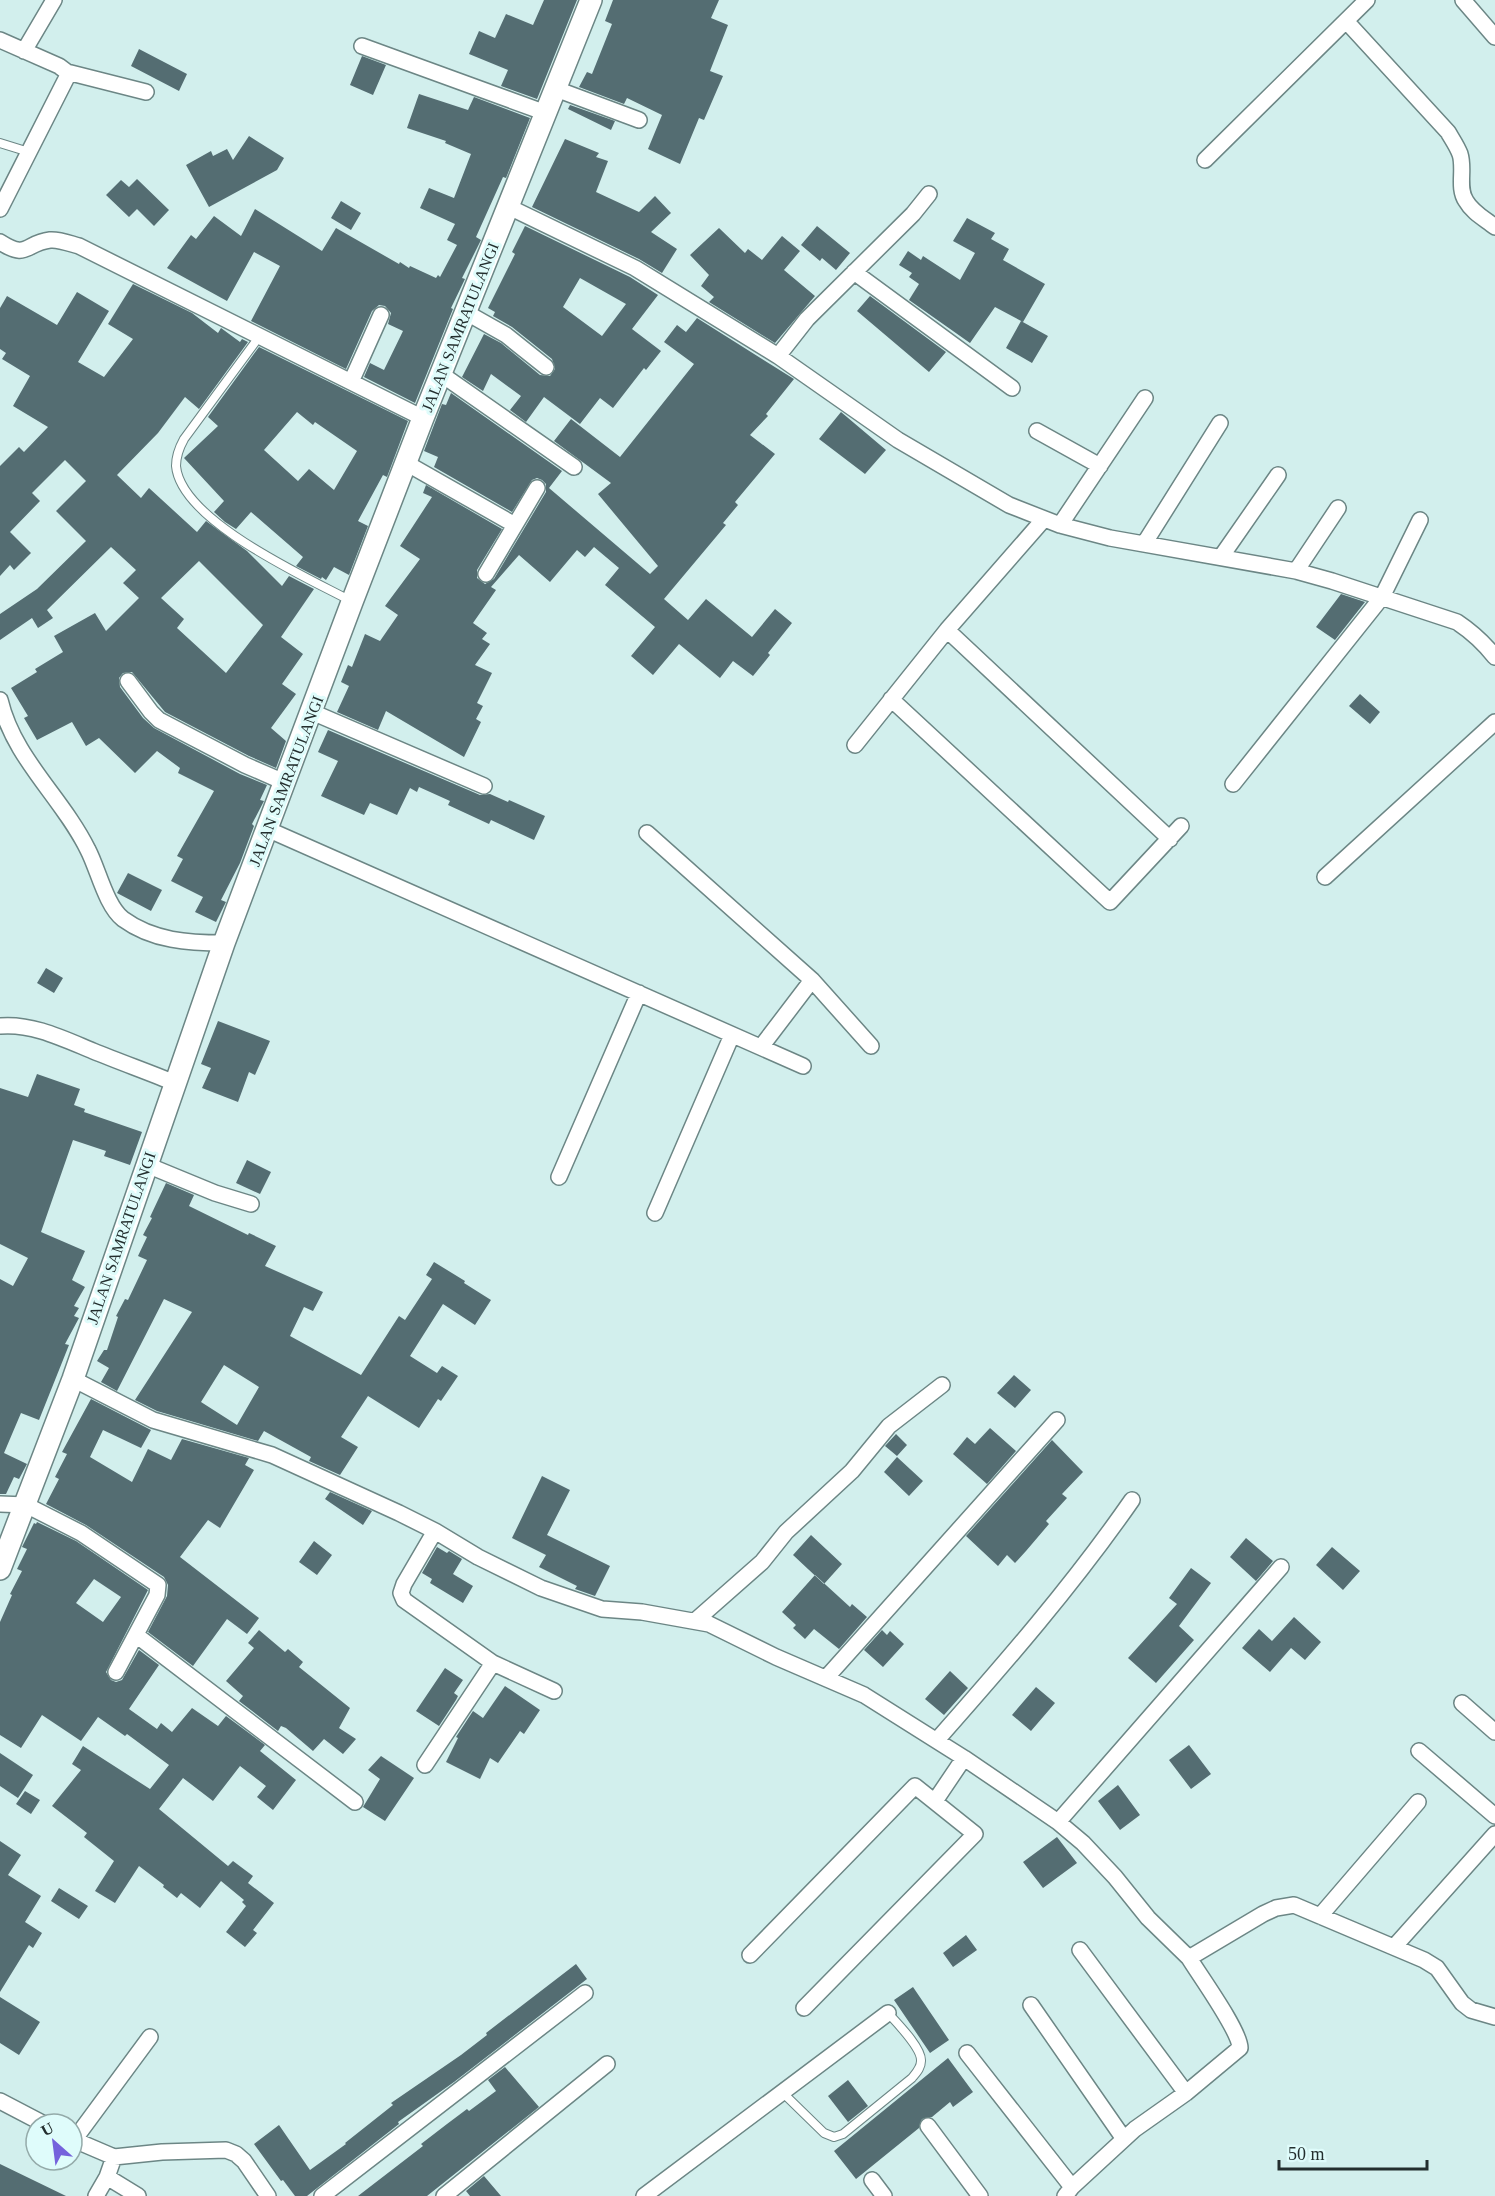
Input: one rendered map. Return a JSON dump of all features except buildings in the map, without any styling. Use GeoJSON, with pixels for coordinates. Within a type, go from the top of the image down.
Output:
{"type":"FeatureCollection","features":[{"type":"Feature","properties":{"kind":"main road","name":"JALAN SAMRATULANGI"},"geometry":{"type":"LineString","coordinates":[[0,1569],[73,1379],[224,943],[284,782],[423,418],[591,0]]}},
{"type":"Feature","properties":{"kind":"street"},"geometry":{"type":"LineString","coordinates":[[24,51],[54,0]]}},
{"type":"Feature","properties":{"kind":"street"},"geometry":{"type":"LineString","coordinates":[[1205,160],[1367,0]]}},
{"type":"Feature","properties":{"kind":"street"},"geometry":{"type":"LineString","coordinates":[[1463,0],[1495,37]]}},
{"type":"Feature","properties":{"kind":"street"},"geometry":{"type":"LineString","coordinates":[[1347,22],[1448,132],[1460,154],[1463,172],[1462,193],[1466,202],[1495,227]]}},
{"type":"Feature","properties":{"kind":"street"},"geometry":{"type":"LineString","coordinates":[[0,40],[59,66],[67,72],[146,92]]}},
{"type":"Feature","properties":{"kind":"street"},"geometry":{"type":"LineString","coordinates":[[362,46],[546,113]]}},
{"type":"Feature","properties":{"kind":"street"},"geometry":{"type":"LineString","coordinates":[[0,209],[67,77],[67,72]]}},
{"type":"Feature","properties":{"kind":"street"},"geometry":{"type":"LineString","coordinates":[[556,89],[639,120]]}},
{"type":"Feature","properties":{"kind":"street"},"geometry":{"type":"LineString","coordinates":[[778,356],[807,319],[913,214],[929,194]]}},
{"type":"Feature","properties":{"kind":"street"},"geometry":{"type":"LineString","coordinates":[[509,207],[635,268],[778,356],[907,445],[1009,505],[1060,525],[1110,538],[1296,571],[1382,597],[1457,622],[1486,645],[1495,657]]}},
{"type":"Feature","properties":{"kind":"street"},"geometry":{"type":"LineString","coordinates":[[0,242],[15,251],[57,241],[79,246],[423,418]]}},
{"type":"Feature","properties":{"kind":"street"},"geometry":{"type":"LineString","coordinates":[[854,272],[1012,388]]}},
{"type":"Feature","properties":{"kind":"street"},"geometry":{"type":"LineString","coordinates":[[467,312],[506,335],[546,367]]}},
{"type":"Feature","properties":{"kind":"street"},"geometry":{"type":"LineString","coordinates":[[351,382],[381,315]]}},
{"type":"Feature","properties":{"kind":"street"},"geometry":{"type":"LineString","coordinates":[[441,374],[574,467]]}},
{"type":"Feature","properties":{"kind":"street"},"geometry":{"type":"LineString","coordinates":[[1060,525],[1145,398]]}},
{"type":"Feature","properties":{"kind":"street"},"geometry":{"type":"LineString","coordinates":[[1144,544],[1220,423]]}},
{"type":"Feature","properties":{"kind":"street"},"geometry":{"type":"LineString","coordinates":[[1037,431],[1100,466]]}},
{"type":"Feature","properties":{"kind":"street"},"geometry":{"type":"LineString","coordinates":[[406,463],[515,525]]}},
{"type":"Feature","properties":{"kind":"street"},"geometry":{"type":"LineString","coordinates":[[1221,557],[1278,475]]}},
{"type":"Feature","properties":{"kind":"street"},"geometry":{"type":"LineString","coordinates":[[486,574],[537,488]]}},
{"type":"Feature","properties":{"kind":"street"},"geometry":{"type":"LineString","coordinates":[[1296,571],[1338,508]]}},
{"type":"Feature","properties":{"kind":"street"},"geometry":{"type":"LineString","coordinates":[[855,745],[947,630],[1044,519]]}},
{"type":"Feature","properties":{"kind":"street"},"geometry":{"type":"LineString","coordinates":[[1233,784],[1382,597],[1420,520]]}},
{"type":"Feature","properties":{"kind":"street"},"geometry":{"type":"LineString","coordinates":[[947,630],[1170,839]]}},
{"type":"Feature","properties":{"kind":"street"},"geometry":{"type":"LineString","coordinates":[[128,681],[159,720],[245,765],[284,782]]}},
{"type":"Feature","properties":{"kind":"street"},"geometry":{"type":"LineString","coordinates":[[891,699],[1110,902],[1181,826]]}},
{"type":"Feature","properties":{"kind":"street"},"geometry":{"type":"LineString","coordinates":[[0,700],[6,722],[25,759],[80,831],[117,912],[131,924],[176,942],[224,943]]}},
{"type":"Feature","properties":{"kind":"street"},"geometry":{"type":"LineString","coordinates":[[312,712],[484,786]]}},
{"type":"Feature","properties":{"kind":"street"},"geometry":{"type":"LineString","coordinates":[[1325,877],[1495,722]]}},
{"type":"Feature","properties":{"kind":"street"},"geometry":{"type":"LineString","coordinates":[[267,829],[803,1066]]}},
{"type":"Feature","properties":{"kind":"street"},"geometry":{"type":"LineString","coordinates":[[647,833],[812,980],[871,1046]]}},
{"type":"Feature","properties":{"kind":"street"},"geometry":{"type":"LineString","coordinates":[[761,1047],[812,980]]}},
{"type":"Feature","properties":{"kind":"street"},"geometry":{"type":"LineString","coordinates":[[559,1177],[639,993]]}},
{"type":"Feature","properties":{"kind":"street"},"geometry":{"type":"LineString","coordinates":[[0,1026],[8,1025],[35,1030],[60,1038],[175,1083]]}},
{"type":"Feature","properties":{"kind":"street"},"geometry":{"type":"LineString","coordinates":[[655,1213],[732,1035]]}},
{"type":"Feature","properties":{"kind":"street"},"geometry":{"type":"LineString","coordinates":[[147,1165],[215,1193],[251,1204]]}},
{"type":"Feature","properties":{"kind":"street"},"geometry":{"type":"LineString","coordinates":[[73,1379],[153,1420],[272,1455],[435,1531],[478,1557],[542,1588],[602,1609],[642,1612],[695,1621],[728,1631],[776,1657],[864,1695],[964,1758],[1058,1822],[1083,1843],[1115,1877],[1148,1918],[1189,1958],[1240,2046],[1234,2055],[1124,2139],[1068,2191],[967,2053]]}},
{"type":"Feature","properties":{"kind":"street"},"geometry":{"type":"LineString","coordinates":[[695,1621],[762,1562],[786,1532],[852,1471],[889,1426],[942,1385]]}},
{"type":"Feature","properties":{"kind":"street"},"geometry":{"type":"LineString","coordinates":[[826,1678],[1057,1420]]}},
{"type":"Feature","properties":{"kind":"street"},"geometry":{"type":"LineString","coordinates":[[937,1740],[996,1673],[1093,1555],[1132,1500]]}},
{"type":"Feature","properties":{"kind":"street"},"geometry":{"type":"LineString","coordinates":[[0,1504],[26,1505],[81,1533],[158,1585],[157,1595],[116,1672]]}},
{"type":"Feature","properties":{"kind":"street"},"geometry":{"type":"LineString","coordinates":[[435,1531],[404,1584],[401,1593],[404,1600],[493,1663],[554,1691]]}},
{"type":"Feature","properties":{"kind":"street"},"geometry":{"type":"LineString","coordinates":[[1058,1822],[1281,1567]]}},
{"type":"Feature","properties":{"kind":"street"},"geometry":{"type":"LineString","coordinates":[[136,1635],[355,1802]]}},
{"type":"Feature","properties":{"kind":"street"},"geometry":{"type":"LineString","coordinates":[[425,1765],[493,1663]]}},
{"type":"Feature","properties":{"kind":"street"},"geometry":{"type":"LineString","coordinates":[[1462,1703],[1495,1732]]}},
{"type":"Feature","properties":{"kind":"street"},"geometry":{"type":"LineString","coordinates":[[1419,1751],[1495,1816]]}},
{"type":"Feature","properties":{"kind":"street"},"geometry":{"type":"LineString","coordinates":[[935,1801],[964,1758]]}},
{"type":"Feature","properties":{"kind":"street"},"geometry":{"type":"LineString","coordinates":[[750,1955],[915,1786],[975,1834],[804,2008]]}},
{"type":"Feature","properties":{"kind":"street"},"geometry":{"type":"LineString","coordinates":[[1320,1916],[1418,1802]]}},
{"type":"Feature","properties":{"kind":"street"},"geometry":{"type":"LineString","coordinates":[[1394,1947],[1495,1834]]}},
{"type":"Feature","properties":{"kind":"street"},"geometry":{"type":"LineString","coordinates":[[1189,1958],[1276,1908],[1294,1905],[1424,1960],[1437,1968],[1462,2003],[1471,2010],[1495,2017]]}},
{"type":"Feature","properties":{"kind":"street"},"geometry":{"type":"LineString","coordinates":[[1080,1950],[1186,2093]]}},
{"type":"Feature","properties":{"kind":"street"},"geometry":{"type":"LineString","coordinates":[[322,2196],[585,1993]]}},
{"type":"Feature","properties":{"kind":"street"},"geometry":{"type":"LineString","coordinates":[[1031,2005],[1124,2139]]}},
{"type":"Feature","properties":{"kind":"street"},"geometry":{"type":"LineString","coordinates":[[644,2196],[888,2013]]}},
{"type":"Feature","properties":{"kind":"street"},"geometry":{"type":"LineString","coordinates":[[84,2124],[150,2037]]}},
{"type":"Feature","properties":{"kind":"street"},"geometry":{"type":"LineString","coordinates":[[452,2193],[607,2064]]}},
{"type":"Feature","properties":{"kind":"street"},"geometry":{"type":"LineString","coordinates":[[0,2101],[24,2114]]}},
{"type":"Feature","properties":{"kind":"street"},"geometry":{"type":"LineString","coordinates":[[928,2126],[980,2196]]}},
{"type":"Feature","properties":{"kind":"street"},"geometry":{"type":"LineString","coordinates":[[84,2144],[114,2157],[162,2152],[226,2150],[236,2154],[244,2161],[268,2196]]}},
{"type":"Feature","properties":{"kind":"street"},"geometry":{"type":"LineString","coordinates":[[96,2196],[107,2177],[114,2157]]}},
{"type":"Feature","properties":{"kind":"street"},"geometry":{"type":"LineString","coordinates":[[107,2177],[138,2196]]}},
{"type":"Feature","properties":{"kind":"street"},"geometry":{"type":"LineString","coordinates":[[872,2180],[884,2196]]}},
{"type":"Feature","properties":{"kind":"lane"},"geometry":{"type":"LineString","coordinates":[[0,143],[29,152]]}},
{"type":"Feature","properties":{"kind":"lane"},"geometry":{"type":"LineString","coordinates":[[259,337],[184,439],[177,452],[176,466],[179,477],[186,492],[201,510],[239,540],[352,602]]}},
{"type":"Feature","properties":{"kind":"lane"},"geometry":{"type":"LineString","coordinates":[[783,2093],[824,2133],[834,2137],[843,2134],[912,2078],[920,2068],[922,2060],[919,2050],[888,2013]]}}]}
